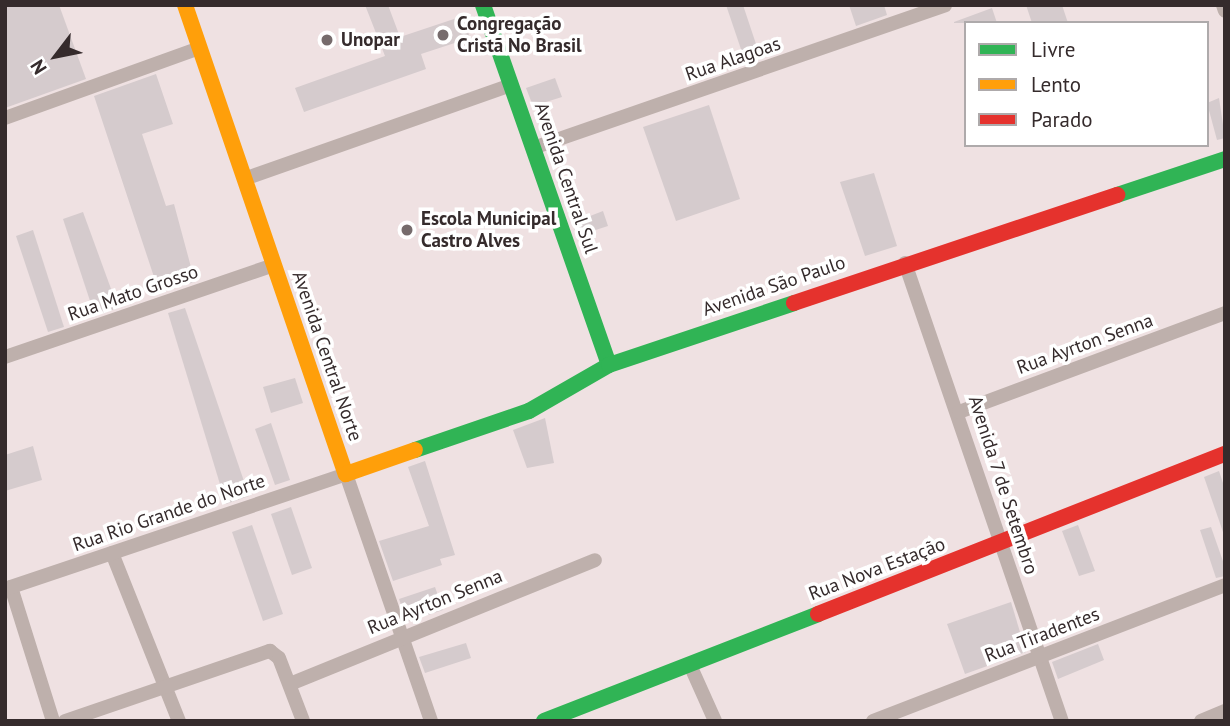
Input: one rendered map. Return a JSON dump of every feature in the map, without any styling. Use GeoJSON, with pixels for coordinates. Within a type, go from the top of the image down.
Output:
{"type":"FeatureCollection","features":[{"type":"Feature","properties":{"kind":"main road","name":"Avenida Central Sul"},"geometry":{"type":"LineString","coordinates":[[483,5],[610,365]]}},
{"type":"Feature","properties":{"kind":"main road","name":"Avenida Central Norte"},"geometry":{"type":"LineString","coordinates":[[190,7],[200,48],[343,473]]}},
{"type":"Feature","properties":{"kind":"main road","name":"Avenida São Paulo"},"geometry":{"type":"LineString","coordinates":[[343,473],[529,411],[610,365],[905,263],[1225,159]]}},
{"type":"Feature","properties":{"kind":"main road","name":"Rua Nova Estação"},"geometry":{"type":"LineString","coordinates":[[544,721],[1225,454]]}},
{"type":"Feature","properties":{"kind":"street","name":"Rua Alagoas"},"geometry":{"type":"LineString","coordinates":[[533,148],[945,5]]}},
{"type":"Feature","properties":{"kind":"street"},"geometry":{"type":"LineString","coordinates":[[1223,5],[1225,12]]}},
{"type":"Feature","properties":{"kind":"street"},"geometry":{"type":"LineString","coordinates":[[5,118],[200,48]]}},
{"type":"Feature","properties":{"kind":"street"},"geometry":{"type":"LineString","coordinates":[[244,179],[511,85]]}},
{"type":"Feature","properties":{"kind":"street","name":"Avenida 7 de Setembro"},"geometry":{"type":"LineString","coordinates":[[905,263],[959,412],[1062,721]]}},
{"type":"Feature","properties":{"kind":"street","name":"Rua Mato Grosso"},"geometry":{"type":"LineString","coordinates":[[5,357],[274,265]]}},
{"type":"Feature","properties":{"kind":"street","name":"Rua Ayrton Senna"},"geometry":{"type":"LineString","coordinates":[[959,412],[1225,313]]}},
{"type":"Feature","properties":{"kind":"street","name":"Rua Rio Grande do Norte"},"geometry":{"type":"LineString","coordinates":[[7,587],[343,473]]}},
{"type":"Feature","properties":{"kind":"street","name":"Rua Rio Grande do Norte"},"geometry":{"type":"LineString","coordinates":[[7,587],[343,473]]}},
{"type":"Feature","properties":{"kind":"street","name":"Avenida Central Norte"},"geometry":{"type":"LineString","coordinates":[[343,473],[431,721]]}},
{"type":"Feature","properties":{"kind":"street"},"geometry":{"type":"LineString","coordinates":[[112,553],[179,721]]}},
{"type":"Feature","properties":{"kind":"street","name":"Rua Ayrton Senna"},"geometry":{"type":"LineString","coordinates":[[290,684],[399,636],[595,560]]}},
{"type":"Feature","properties":{"kind":"street","name":"Rua Tiradentes"},"geometry":{"type":"LineString","coordinates":[[873,721],[1225,585]]}},
{"type":"Feature","properties":{"kind":"street"},"geometry":{"type":"LineString","coordinates":[[7,587],[53,721]]}},
{"type":"Feature","properties":{"kind":"street"},"geometry":{"type":"LineString","coordinates":[[399,636],[425,721]]}},
{"type":"Feature","properties":{"kind":"street"},"geometry":{"type":"LineString","coordinates":[[65,721],[260,652],[279,658],[303,721]]}},
{"type":"Feature","properties":{"kind":"street"},"geometry":{"type":"LineString","coordinates":[[690,665],[715,721]]}},
{"type":"Feature","properties":{"kind":"street"},"geometry":{"type":"LineString","coordinates":[[1201,721],[1225,711]]}},
{"type":"Feature","properties":{"kind":"building"},"geometry":{"type":"Polygon","coordinates":[[[5,5],[59,5],[86,79],[5,108],[5,5]]]}},
{"type":"Feature","properties":{"kind":"building"},"geometry":{"type":"Polygon","coordinates":[[[365,5],[388,5],[400,37],[463,16],[470,38],[421,54],[426,69],[304,112],[295,88],[385,56],[365,5]]]}},
{"type":"Feature","properties":{"kind":"building"},"geometry":{"type":"Polygon","coordinates":[[[726,5],[743,5],[761,59],[746,64],[726,5]]]}},
{"type":"Feature","properties":{"kind":"building"},"geometry":{"type":"Polygon","coordinates":[[[849,5],[884,5],[887,15],[856,26],[849,5]]]}},
{"type":"Feature","properties":{"kind":"building"},"geometry":{"type":"Polygon","coordinates":[[[1026,5],[1062,5],[1067,21],[1031,21],[1026,5]]]}},
{"type":"Feature","properties":{"kind":"building"},"geometry":{"type":"Polygon","coordinates":[[[992,8],[996,21],[964,23],[954,22],[992,8]]]}},
{"type":"Feature","properties":{"kind":"building"},"geometry":{"type":"Polygon","coordinates":[[[156,74],[173,124],[142,134],[166,206],[174,204],[195,282],[159,292],[94,96],[156,74]]]}},
{"type":"Feature","properties":{"kind":"building"},"geometry":{"type":"Polygon","coordinates":[[[555,78],[562,97],[533,106],[526,88],[555,78]]]}},
{"type":"Feature","properties":{"kind":"building"},"geometry":{"type":"Polygon","coordinates":[[[1219,98],[1225,138],[1217,140],[1209,102],[1219,98]]]}},
{"type":"Feature","properties":{"kind":"building"},"geometry":{"type":"Polygon","coordinates":[[[709,105],[740,199],[676,221],[643,127],[709,105]]]}},
{"type":"Feature","properties":{"kind":"building"},"geometry":{"type":"Polygon","coordinates":[[[874,173],[897,246],[865,256],[840,182],[874,173]]]}},
{"type":"Feature","properties":{"kind":"building"},"geometry":{"type":"Polygon","coordinates":[[[603,211],[608,226],[577,236],[572,223],[603,211]]]}},
{"type":"Feature","properties":{"kind":"building"},"geometry":{"type":"Polygon","coordinates":[[[83,212],[118,308],[95,316],[63,219],[83,212]]]}},
{"type":"Feature","properties":{"kind":"building"},"geometry":{"type":"Polygon","coordinates":[[[33,230],[64,327],[48,332],[16,236],[33,230]]]}},
{"type":"Feature","properties":{"kind":"building"},"geometry":{"type":"Polygon","coordinates":[[[185,308],[249,496],[226,504],[168,313],[185,308]]]}},
{"type":"Feature","properties":{"kind":"building"},"geometry":{"type":"Polygon","coordinates":[[[295,378],[303,403],[271,413],[263,387],[295,378]]]}},
{"type":"Feature","properties":{"kind":"building"},"geometry":{"type":"Polygon","coordinates":[[[545,418],[554,463],[527,468],[513,430],[545,418]]]}},
{"type":"Feature","properties":{"kind":"building"},"geometry":{"type":"Polygon","coordinates":[[[271,423],[290,480],[275,485],[255,429],[271,423]]]}},
{"type":"Feature","properties":{"kind":"building"},"geometry":{"type":"Polygon","coordinates":[[[33,446],[42,480],[5,491],[5,455],[33,446]]]}},
{"type":"Feature","properties":{"kind":"building"},"geometry":{"type":"Polygon","coordinates":[[[425,461],[455,555],[440,559],[442,565],[393,581],[379,541],[429,526],[408,467],[425,461]]]}},
{"type":"Feature","properties":{"kind":"building"},"geometry":{"type":"Polygon","coordinates":[[[1219,471],[1225,489],[1223,532],[1204,477],[1219,471]]]}},
{"type":"Feature","properties":{"kind":"building"},"geometry":{"type":"Polygon","coordinates":[[[291,507],[312,568],[292,575],[271,514],[291,507]]]}},
{"type":"Feature","properties":{"kind":"building"},"geometry":{"type":"Polygon","coordinates":[[[252,525],[283,614],[263,621],[232,532],[252,525]]]}},
{"type":"Feature","properties":{"kind":"building"},"geometry":{"type":"Polygon","coordinates":[[[1078,525],[1095,571],[1079,576],[1062,531],[1078,525]]]}},
{"type":"Feature","properties":{"kind":"building"},"geometry":{"type":"Polygon","coordinates":[[[1211,527],[1225,567],[1225,576],[1216,578],[1200,530],[1211,527]]]}},
{"type":"Feature","properties":{"kind":"building"},"geometry":{"type":"Polygon","coordinates":[[[435,587],[443,610],[407,622],[399,599],[435,587]]]}},
{"type":"Feature","properties":{"kind":"building"},"geometry":{"type":"Polygon","coordinates":[[[1011,602],[1026,652],[965,674],[947,624],[1011,602]]]}},
{"type":"Feature","properties":{"kind":"building"},"geometry":{"type":"Polygon","coordinates":[[[466,643],[471,658],[425,673],[419,657],[466,643]]]}},
{"type":"Feature","properties":{"kind":"building"},"geometry":{"type":"Polygon","coordinates":[[[1098,644],[1104,660],[1058,679],[1052,662],[1098,644]]]}},
{"type":"Feature","properties":{"kind":"traffic: fast"},"geometry":{"type":"LineString","coordinates":[[483,5],[609,365]]}},
{"type":"Feature","properties":{"kind":"traffic: fast"},"geometry":{"type":"LineString","coordinates":[[1117,195],[1225,159]]}},
{"type":"Feature","properties":{"kind":"traffic: fast"},"geometry":{"type":"LineString","coordinates":[[415,450],[529,411],[609,365],[794,303]]}},
{"type":"Feature","properties":{"kind":"traffic: fast"},"geometry":{"type":"LineString","coordinates":[[544,721],[818,614]]}},
{"type":"Feature","properties":{"kind":"traffic: slow"},"geometry":{"type":"LineString","coordinates":[[185,5],[346,474],[415,450]]}},
{"type":"Feature","properties":{"kind":"traffic: jam"},"geometry":{"type":"LineString","coordinates":[[794,303],[1117,195]]}},
{"type":"Feature","properties":{"kind":"traffic: jam"},"geometry":{"type":"LineString","coordinates":[[818,614],[1225,454]]}},
{"type":"Feature","properties":{"kind":"place","name":"Congregação Cristã No Brasil"},"geometry":{"type":"Point","coordinates":[443,35]}},
{"type":"Feature","properties":{"kind":"place","name":"Unopar"},"geometry":{"type":"Point","coordinates":[327,40]}},
{"type":"Feature","properties":{"kind":"place","name":"Escola Municipal Castro Alves"},"geometry":{"type":"Point","coordinates":[407,230]}}]}
